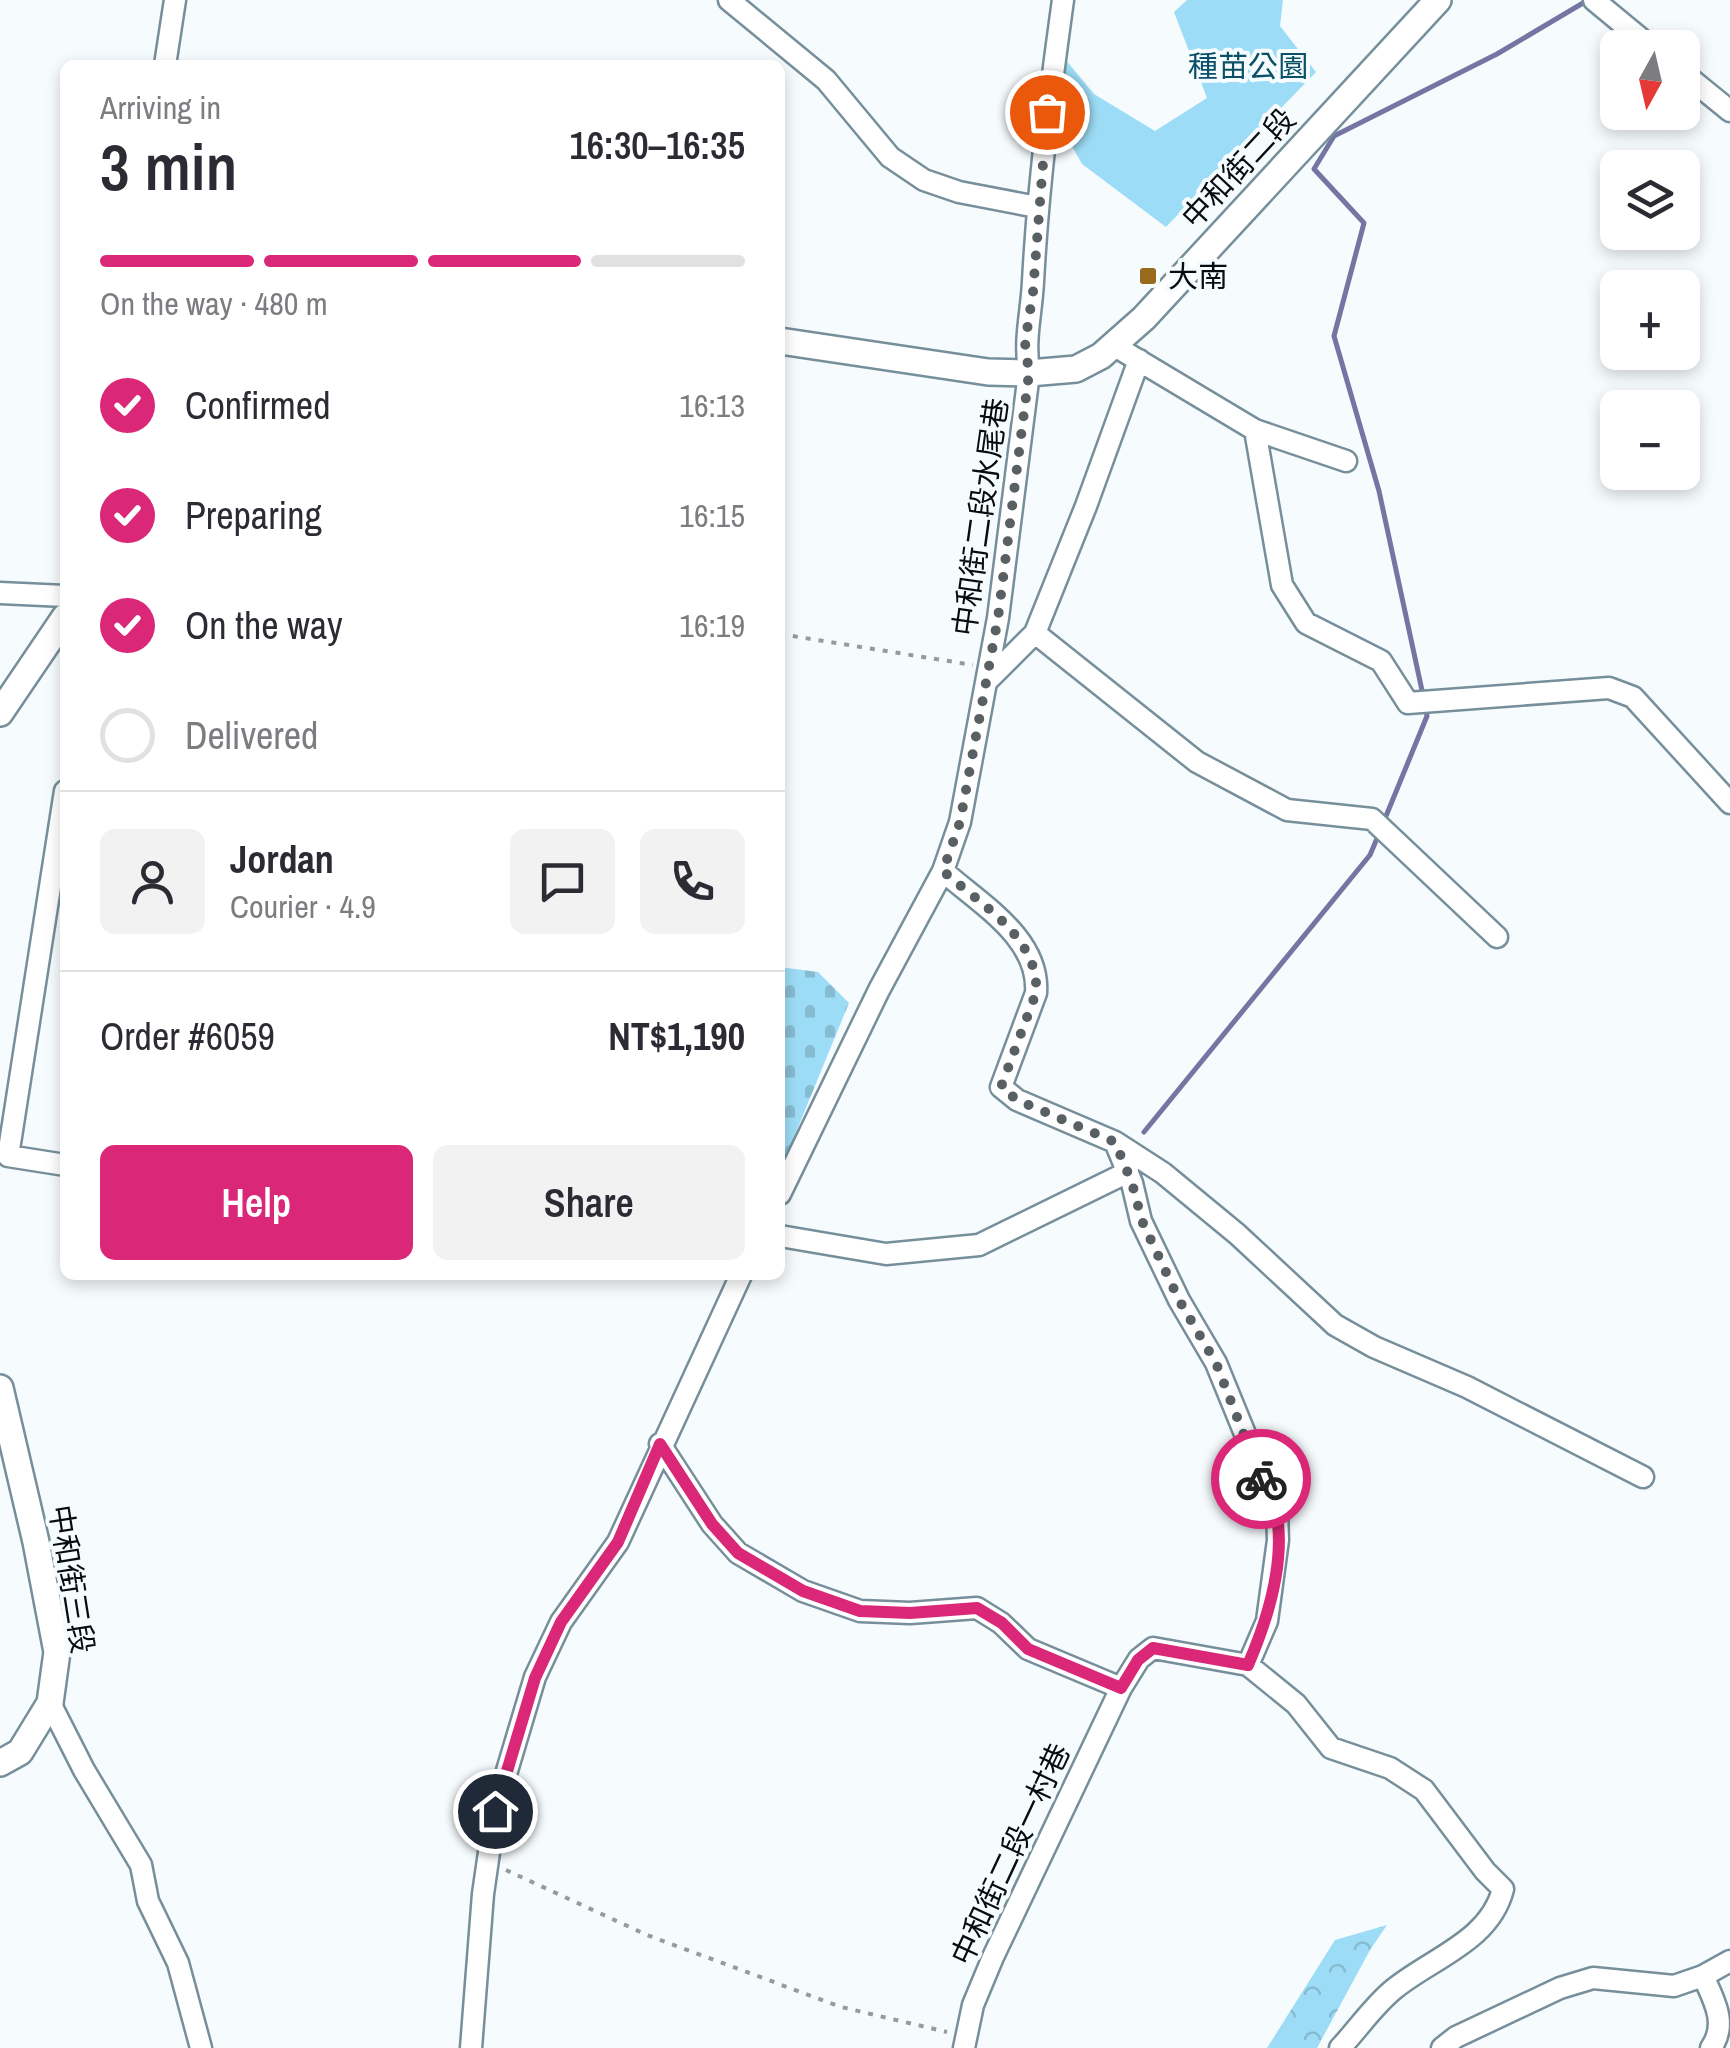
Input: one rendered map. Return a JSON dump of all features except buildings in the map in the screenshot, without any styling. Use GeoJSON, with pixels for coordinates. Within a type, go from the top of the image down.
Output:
{"type":"FeatureCollection","features":[{"type":"Feature","properties":{"kind":"main road","name":"中和街二段"},"geometry":{"type":"LineString","coordinates":[[785,342],[988,372],[1076,369],[1114,345],[1144,318],[1438,0]]}},
{"type":"Feature","properties":{"kind":"main road"},"geometry":{"type":"LineString","coordinates":[[0,712],[60,624]]}},
{"type":"Feature","properties":{"kind":"main road","name":"中和街三段"},"geometry":{"type":"LineString","coordinates":[[0,1388],[58,1652],[50,1703],[20,1752],[0,1763]]}},
{"type":"Feature","properties":{"kind":"street"},"geometry":{"type":"LineString","coordinates":[[166,60],[174,0]]}},
{"type":"Feature","properties":{"kind":"street"},"geometry":{"type":"LineString","coordinates":[[729,0],[826,80],[890,157],[924,180],[959,192],[1037,208]]}},
{"type":"Feature","properties":{"kind":"street","name":"中和街二段水尾巷"},"geometry":{"type":"LineString","coordinates":[[785,1184],[879,990],[943,871],[960,822],[988,674],[1029,373],[1025,343],[1033,292],[1042,149],[1063,0]]}},
{"type":"Feature","properties":{"kind":"street"},"geometry":{"type":"LineString","coordinates":[[1594,0],[1630,30]]}},
{"type":"Feature","properties":{"kind":"street"},"geometry":{"type":"LineString","coordinates":[[1700,87],[1730,111]]}},
{"type":"Feature","properties":{"kind":"street"},"geometry":{"type":"LineString","coordinates":[[1114,345],[1255,430],[1346,461]]}},
{"type":"Feature","properties":{"kind":"street"},"geometry":{"type":"LineString","coordinates":[[988,674],[1035,633],[1138,360]]}},
{"type":"Feature","properties":{"kind":"street"},"geometry":{"type":"LineString","coordinates":[[1255,430],[1282,584],[1306,623],[1381,660],[1408,703],[1609,688],[1633,697],[1730,803]]}},
{"type":"Feature","properties":{"kind":"street"},"geometry":{"type":"LineString","coordinates":[[0,593],[60,596]]}},
{"type":"Feature","properties":{"kind":"street"},"geometry":{"type":"LineString","coordinates":[[1035,633],[1197,762],[1288,810],[1372,819],[1497,937]]}},
{"type":"Feature","properties":{"kind":"street"},"geometry":{"type":"LineString","coordinates":[[60,824],[8,1156],[60,1164]]}},
{"type":"Feature","properties":{"kind":"street"},"geometry":{"type":"LineString","coordinates":[[943,871],[1021,939],[1037,978],[1036,993],[1001,1087],[1017,1100],[1115,1142],[1164,1173],[1237,1234],[1335,1326],[1643,1477]]}},
{"type":"Feature","properties":{"kind":"street"},"geometry":{"type":"LineString","coordinates":[[1115,1142],[1142,1221],[1179,1300],[1216,1363],[1277,1512],[1278,1540],[1267,1620],[1248,1665]]}},
{"type":"Feature","properties":{"kind":"street"},"geometry":{"type":"LineString","coordinates":[[785,1237],[886,1254],[979,1245],[1128,1172]]}},
{"type":"Feature","properties":{"kind":"street"},"geometry":{"type":"LineString","coordinates":[[471,2048],[495,1811],[535,1678],[561,1622],[618,1542],[739,1280]]}},
{"type":"Feature","properties":{"kind":"street"},"geometry":{"type":"LineString","coordinates":[[660,1444],[712,1524],[738,1553],[803,1591],[860,1611],[910,1613],[977,1608],[1002,1623],[1028,1649],[1121,1688],[1138,1660],[1153,1648],[1248,1665],[1296,1704],[1331,1748],[1390,1768],[1424,1790],[1484,1870],[1503,1889],[1499,1906],[1480,1930],[1393,1990],[1340,2048]]}},
{"type":"Feature","properties":{"kind":"street","name":"中和街二段一村巷"},"geometry":{"type":"LineString","coordinates":[[965,2042],[973,2005],[993,1957],[1121,1688]]}},
{"type":"Feature","properties":{"kind":"street"},"geometry":{"type":"LineString","coordinates":[[50,1703],[84,1770],[141,1865],[148,1900],[178,1962],[200,2048]]}},
{"type":"Feature","properties":{"kind":"street"},"geometry":{"type":"LineString","coordinates":[[1442,2048],[1456,2037],[1560,1988],[1594,1978],[1674,1986],[1730,1961]]}},
{"type":"Feature","properties":{"kind":"street"},"geometry":{"type":"LineString","coordinates":[[1703,1976],[1720,2014],[1717,2040],[1711,2048]]}},
{"type":"Feature","properties":{"kind":"path","name":"中和街二段水尾巷"},"geometry":{"type":"LineString","coordinates":[[785,635],[988,674]]}},
{"type":"Feature","properties":{"kind":"path"},"geometry":{"type":"LineString","coordinates":[[488,1862],[647,1935],[841,2008],[965,2042]]}},
{"type":"Feature","properties":{"kind":"green space","name":"種苗公園"},"geometry":{"type":"Polygon","coordinates":[[[1187,0],[1283,0],[1280,26],[1316,72],[1166,227],[1082,164],[1057,120],[1065,59],[1094,94],[1155,131],[1207,98],[1174,12],[1187,0]]]}},
{"type":"Feature","properties":{"kind":"green space"},"geometry":{"type":"Polygon","coordinates":[[[785,968],[818,972],[849,1003],[785,1159],[785,968]]]}},
{"type":"Feature","properties":{"kind":"green space"},"geometry":{"type":"Polygon","coordinates":[[[1387,1925],[1317,2048],[1267,2048],[1335,1940],[1387,1925]]]}},
{"type":"Feature","properties":{"kind":"waterway"},"geometry":{"type":"LineString","coordinates":[[1423,695],[1379,491],[1334,336],[1364,223],[1314,169],[1334,136],[1497,54],[1588,0]]}},
{"type":"Feature","properties":{"kind":"waterway"},"geometry":{"type":"LineString","coordinates":[[1384,821],[1427,716],[1425,706]]}},
{"type":"Feature","properties":{"kind":"waterway"},"geometry":{"type":"LineString","coordinates":[[1144,1132],[1370,855],[1378,836]]}},
{"type":"Feature","properties":{"kind":"way so far"},"geometry":{"type":"LineString","coordinates":[[1047,112],[1033,292],[1025,343],[1029,373],[998,618],[960,822],[943,871],[1021,939],[1037,978],[1036,993],[1001,1087],[1017,1100],[1115,1142],[1142,1221],[1179,1300],[1216,1363],[1261,1479]]}},
{"type":"Feature","properties":{"kind":"place","name":"大南"},"geometry":{"type":"Point","coordinates":[1148,276]}},
{"type":"Feature","properties":{"kind":"route"},"geometry":{"type":"LineString","coordinates":[[495,1811],[535,1678],[561,1622],[618,1542],[660,1444],[712,1524],[738,1553],[803,1591],[860,1611],[910,1613],[977,1608],[1002,1623],[1028,1649],[1121,1688],[1138,1660],[1153,1648],[1248,1665],[1267,1620],[1278,1540],[1277,1512],[1261,1479]]}}]}
